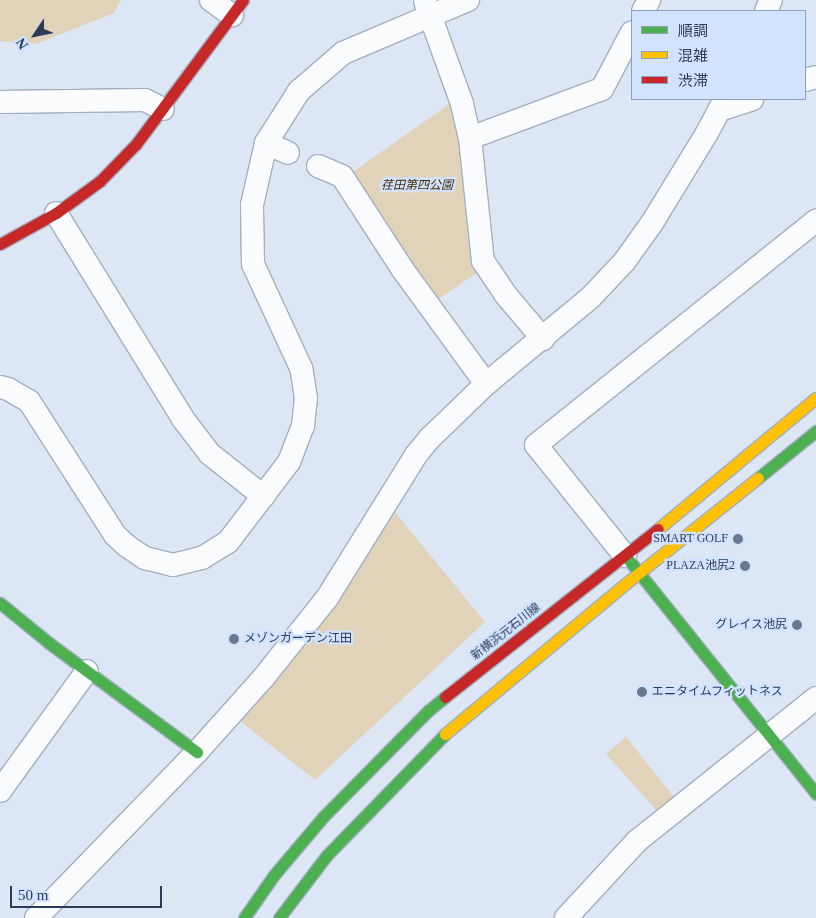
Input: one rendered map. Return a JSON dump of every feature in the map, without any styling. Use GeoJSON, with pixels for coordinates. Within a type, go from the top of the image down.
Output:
{"type":"FeatureCollection","features":[{"type":"Feature","properties":{"kind":"street"},"geometry":{"type":"LineString","coordinates":[[0,244],[56,213],[100,181],[136,144],[238,7],[211,0]]}},
{"type":"Feature","properties":{"kind":"street"},"geometry":{"type":"LineString","coordinates":[[0,387],[8,389],[30,401],[115,535],[145,558],[173,565],[202,558],[228,542],[289,462],[303,426],[306,398],[301,368],[253,264],[252,205],[266,144],[299,91],[343,53],[427,7],[468,0]]}},
{"type":"Feature","properties":{"kind":"street"},"geometry":{"type":"LineString","coordinates":[[427,7],[462,104],[470,138],[484,261],[505,294],[543,339]]}},
{"type":"Feature","properties":{"kind":"street"},"geometry":{"type":"LineString","coordinates":[[470,138],[602,89],[631,34]]}},
{"type":"Feature","properties":{"kind":"street"},"geometry":{"type":"LineString","coordinates":[[0,102],[145,100],[163,109]]}},
{"type":"Feature","properties":{"kind":"street"},"geometry":{"type":"LineString","coordinates":[[36,918],[197,752],[264,677],[327,598],[416,456],[451,416],[486,384],[592,297],[624,262],[652,223],[707,133],[722,104],[746,100]]}},
{"type":"Feature","properties":{"kind":"street"},"geometry":{"type":"LineString","coordinates":[[266,144],[288,153]]}},
{"type":"Feature","properties":{"kind":"street"},"geometry":{"type":"LineString","coordinates":[[318,166],[342,176],[403,270],[486,384]]}},
{"type":"Feature","properties":{"kind":"street"},"geometry":{"type":"LineString","coordinates":[[56,213],[183,419],[210,454],[264,496]]}},
{"type":"Feature","properties":{"kind":"street"},"geometry":{"type":"LineString","coordinates":[[814,227],[536,445],[816,794]]}},
{"type":"Feature","properties":{"kind":"street","name":"新横浜元石川線"},"geometry":{"type":"LineString","coordinates":[[278,918],[327,855],[456,723],[816,398]]}},
{"type":"Feature","properties":{"kind":"street","name":"新横浜元石川線"},"geometry":{"type":"LineString","coordinates":[[244,918],[274,875],[323,817],[429,710],[816,431]]}},
{"type":"Feature","properties":{"kind":"street"},"geometry":{"type":"LineString","coordinates":[[2,609],[197,752]]}},
{"type":"Feature","properties":{"kind":"street"},"geometry":{"type":"LineString","coordinates":[[0,791],[87,671]]}},
{"type":"Feature","properties":{"kind":"street"},"geometry":{"type":"LineString","coordinates":[[566,918],[637,841],[816,698]]}},
{"type":"Feature","properties":{"kind":"green space"},"geometry":{"type":"Polygon","coordinates":[[[0,0],[121,0],[114,13],[36,44],[0,41],[0,0]]]}},
{"type":"Feature","properties":{"kind":"green space","name":"荏田第四公園"},"geometry":{"type":"Polygon","coordinates":[[[455,100],[481,270],[434,302],[350,174],[455,100]]]}},
{"type":"Feature","properties":{"kind":"green space"},"geometry":{"type":"Polygon","coordinates":[[[394,511],[485,622],[315,780],[240,721],[319,621],[394,511]]]}},
{"type":"Feature","properties":{"kind":"green space"},"geometry":{"type":"Polygon","coordinates":[[[626,737],[674,797],[657,811],[606,754],[626,737]]]}},
{"type":"Feature","properties":{"kind":"traffic: fast"},"geometry":{"type":"LineString","coordinates":[[758,478],[816,431]]}},
{"type":"Feature","properties":{"kind":"traffic: fast"},"geometry":{"type":"LineString","coordinates":[[628,559],[816,794]]}},
{"type":"Feature","properties":{"kind":"traffic: fast"},"geometry":{"type":"LineString","coordinates":[[0,603],[49,643],[197,752]]}},
{"type":"Feature","properties":{"kind":"traffic: fast"},"geometry":{"type":"LineString","coordinates":[[244,918],[274,875],[323,817],[429,710],[445,697]]}},
{"type":"Feature","properties":{"kind":"traffic: fast"},"geometry":{"type":"LineString","coordinates":[[279,918],[327,855],[445,734]]}},
{"type":"Feature","properties":{"kind":"traffic: slow"},"geometry":{"type":"LineString","coordinates":[[658,529],[816,398]]}},
{"type":"Feature","properties":{"kind":"traffic: slow"},"geometry":{"type":"LineString","coordinates":[[445,734],[625,584],[758,478]]}},
{"type":"Feature","properties":{"kind":"traffic: jam"},"geometry":{"type":"LineString","coordinates":[[0,244],[56,213],[100,181],[136,144],[243,0]]}},
{"type":"Feature","properties":{"kind":"traffic: jam"},"geometry":{"type":"LineString","coordinates":[[445,697],[658,529]]}},
{"type":"Feature","properties":{"kind":"place","name":"SMART GOLF"},"geometry":{"type":"Point","coordinates":[738,539]}},
{"type":"Feature","properties":{"kind":"place","name":"PLAZA池尻2"},"geometry":{"type":"Point","coordinates":[745,566]}},
{"type":"Feature","properties":{"kind":"place","name":"グレイス池尻"},"geometry":{"type":"Point","coordinates":[797,625]}},
{"type":"Feature","properties":{"kind":"place","name":"メゾンガーデン江田"},"geometry":{"type":"Point","coordinates":[234,639]}},
{"type":"Feature","properties":{"kind":"place","name":"エニタイムフィットネス"},"geometry":{"type":"Point","coordinates":[642,692]}}]}
